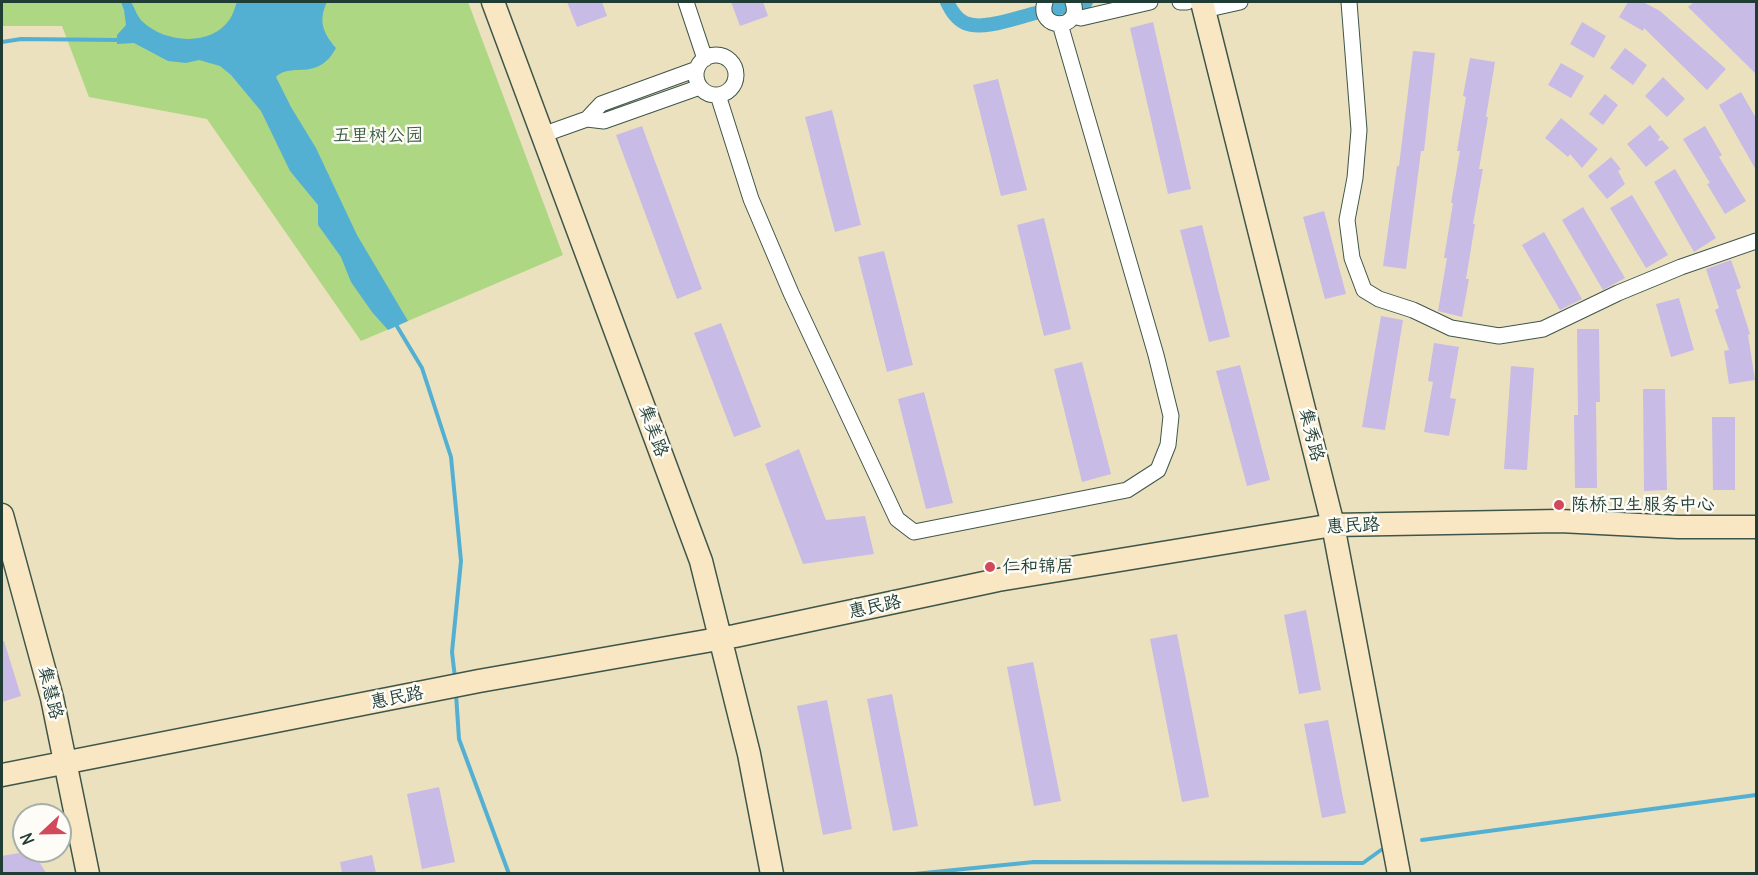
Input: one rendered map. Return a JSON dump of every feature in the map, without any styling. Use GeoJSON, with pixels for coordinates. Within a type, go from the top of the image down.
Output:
{"type":"FeatureCollection","features":[{"type":"Feature","properties":{"kind":"street","name":"集美路"},"geometry":{"type":"LineString","coordinates":[[493,2],[549,132],[713,553],[772,873]]}},
{"type":"Feature","properties":{"kind":"street","name":"集美路"},"geometry":{"type":"LineString","coordinates":[[509,2],[549,132]]}},
{"type":"Feature","properties":{"kind":"street"},"geometry":{"type":"LineString","coordinates":[[549,132],[587,119],[601,104],[701,64],[717,55],[733,65],[736,77],[730,89],[718,95],[705,92],[700,87],[696,75],[701,64],[686,2]]}},
{"type":"Feature","properties":{"kind":"street"},"geometry":{"type":"LineString","coordinates":[[1045,2],[1043,8],[1050,21],[1069,14],[1081,18],[1150,2]]}},
{"type":"Feature","properties":{"kind":"street"},"geometry":{"type":"LineString","coordinates":[[1180,2],[1198,4],[1240,2]]}},
{"type":"Feature","properties":{"kind":"street"},"geometry":{"type":"LineString","coordinates":[[1349,2],[1359,130],[1355,178],[1347,220],[1352,258],[1364,290],[1379,299],[1413,310],[1451,328],[1499,336],[1543,329],[1618,293],[1681,267],[1756,241]]}},
{"type":"Feature","properties":{"kind":"street","name":"集秀路"},"geometry":{"type":"LineString","coordinates":[[1198,4],[1333,525],[1400,873]]}},
{"type":"Feature","properties":{"kind":"street"},"geometry":{"type":"LineString","coordinates":[[718,95],[756,210],[791,293],[897,519],[914,532],[1127,490],[1158,470],[1168,446],[1171,416],[1069,14]]}},
{"type":"Feature","properties":{"kind":"street"},"geometry":{"type":"LineString","coordinates":[[587,119],[604,122],[700,87]]}},
{"type":"Feature","properties":{"kind":"street","name":"集慧路"},"geometry":{"type":"LineString","coordinates":[[2,515],[52,698],[88,873]]}},
{"type":"Feature","properties":{"kind":"street","name":"惠民路"},"geometry":{"type":"LineString","coordinates":[[2,775],[479,681],[728,637],[998,580],[1333,525],[1560,521],[1678,527],[1756,527]]}},
{"type":"Feature","properties":{"kind":"street","name":"集美路"},"geometry":{"type":"LineString","coordinates":[[728,637],[762,755],[784,873]]}},
{"type":"Feature","properties":{"kind":"green space","name":"五里树公园"},"geometry":{"type":"Polygon","coordinates":[[[2,2],[468,2],[563,255],[361,341],[207,119],[89,97],[62,26],[2,26],[2,2]]]}},
{"type":"Feature","properties":{"kind":"water"},"geometry":{"type":"Polygon","coordinates":[[[121,2],[131,2],[141,20],[152,29],[175,38],[188,39],[200,38],[222,28],[230,19],[237,2],[327,2],[322,21],[325,32],[336,48],[329,59],[313,68],[289,71],[276,77],[316,148],[357,235],[408,321],[388,330],[372,312],[351,282],[341,257],[318,225],[318,205],[290,171],[261,111],[231,75],[220,66],[199,60],[186,63],[168,61],[134,43],[117,44],[117,35],[126,25],[121,2]]]}},
{"type":"Feature","properties":{"kind":"building"},"geometry":{"type":"Polygon","coordinates":[[[567,2],[602,2],[607,16],[577,27],[567,2]]]}},
{"type":"Feature","properties":{"kind":"building"},"geometry":{"type":"Polygon","coordinates":[[[731,2],[763,2],[768,16],[740,26],[731,2]]]}},
{"type":"Feature","properties":{"kind":"building"},"geometry":{"type":"Polygon","coordinates":[[[1628,2],[1643,2],[1660,11],[1726,69],[1707,90],[1644,28],[1643,31],[1619,17],[1628,2]]]}},
{"type":"Feature","properties":{"kind":"building"},"geometry":{"type":"Polygon","coordinates":[[[1694,2],[1756,2],[1756,74],[1688,7],[1694,2]]]}},
{"type":"Feature","properties":{"kind":"building"},"geometry":{"type":"Polygon","coordinates":[[[1153,22],[1191,189],[1168,194],[1130,28],[1153,22]]]}},
{"type":"Feature","properties":{"kind":"building"},"geometry":{"type":"Polygon","coordinates":[[[1582,22],[1606,36],[1594,58],[1570,44],[1582,22]]]}},
{"type":"Feature","properties":{"kind":"building"},"geometry":{"type":"Polygon","coordinates":[[[1625,48],[1647,65],[1633,85],[1610,68],[1625,48]]]}},
{"type":"Feature","properties":{"kind":"building"},"geometry":{"type":"Polygon","coordinates":[[[1413,51],[1435,53],[1424,151],[1421,151],[1406,269],[1383,266],[1397,166],[1399,166],[1413,51]]]}},
{"type":"Feature","properties":{"kind":"building"},"geometry":{"type":"Polygon","coordinates":[[[1470,58],[1495,62],[1479,169],[1483,169],[1473,224],[1475,224],[1466,279],[1469,279],[1462,317],[1438,311],[1447,258],[1444,258],[1460,151],[1457,151],[1470,58]]]}},
{"type":"Feature","properties":{"kind":"building"},"geometry":{"type":"Polygon","coordinates":[[[1561,63],[1584,76],[1571,98],[1548,85],[1561,63]]]}},
{"type":"Feature","properties":{"kind":"building"},"geometry":{"type":"Polygon","coordinates":[[[1663,77],[1685,99],[1667,117],[1645,96],[1663,77]]]}},
{"type":"Feature","properties":{"kind":"building"},"geometry":{"type":"Polygon","coordinates":[[[998,79],[1027,190],[1001,196],[973,85],[998,79]]]}},
{"type":"Feature","properties":{"kind":"building"},"geometry":{"type":"Polygon","coordinates":[[[1741,92],[1756,118],[1756,170],[1719,105],[1741,92]]]}},
{"type":"Feature","properties":{"kind":"building"},"geometry":{"type":"Polygon","coordinates":[[[1605,94],[1618,105],[1603,125],[1589,114],[1605,94]]]}},
{"type":"Feature","properties":{"kind":"building"},"geometry":{"type":"Polygon","coordinates":[[[832,110],[861,225],[835,232],[805,117],[832,110]]]}},
{"type":"Feature","properties":{"kind":"building"},"geometry":{"type":"Polygon","coordinates":[[[1561,118],[1598,149],[1582,168],[1570,154],[1568,157],[1545,138],[1561,118]]]}},
{"type":"Feature","properties":{"kind":"building"},"geometry":{"type":"Polygon","coordinates":[[[1650,125],[1660,137],[1658,140],[1662,140],[1669,148],[1646,167],[1627,144],[1650,125]]]}},
{"type":"Feature","properties":{"kind":"building"},"geometry":{"type":"Polygon","coordinates":[[[642,126],[702,289],[677,299],[616,135],[642,126]]]}},
{"type":"Feature","properties":{"kind":"building"},"geometry":{"type":"Polygon","coordinates":[[[1705,126],[1722,155],[1719,157],[1746,201],[1725,214],[1707,184],[1710,183],[1683,139],[1705,126]]]}},
{"type":"Feature","properties":{"kind":"building"},"geometry":{"type":"Polygon","coordinates":[[[1611,157],[1621,169],[1618,171],[1625,184],[1607,199],[1588,176],[1611,157]]]}},
{"type":"Feature","properties":{"kind":"building"},"geometry":{"type":"Polygon","coordinates":[[[1675,169],[1716,238],[1694,252],[1654,182],[1675,169]]]}},
{"type":"Feature","properties":{"kind":"building"},"geometry":{"type":"Polygon","coordinates":[[[1632,195],[1668,255],[1646,268],[1610,208],[1632,195]]]}},
{"type":"Feature","properties":{"kind":"building"},"geometry":{"type":"Polygon","coordinates":[[[1583,207],[1625,278],[1603,290],[1562,220],[1583,207]]]}},
{"type":"Feature","properties":{"kind":"building"},"geometry":{"type":"Polygon","coordinates":[[[1324,211],[1346,294],[1325,299],[1303,217],[1324,211]]]}},
{"type":"Feature","properties":{"kind":"building"},"geometry":{"type":"Polygon","coordinates":[[[1044,218],[1071,329],[1044,336],[1017,225],[1044,218]]]}},
{"type":"Feature","properties":{"kind":"building"},"geometry":{"type":"Polygon","coordinates":[[[1202,225],[1230,337],[1209,342],[1180,230],[1202,225]]]}},
{"type":"Feature","properties":{"kind":"building"},"geometry":{"type":"Polygon","coordinates":[[[1544,232],[1582,299],[1560,310],[1522,245],[1544,232]]]}},
{"type":"Feature","properties":{"kind":"building"},"geometry":{"type":"Polygon","coordinates":[[[884,251],[913,365],[887,372],[858,257],[884,251]]]}},
{"type":"Feature","properties":{"kind":"building"},"geometry":{"type":"Polygon","coordinates":[[[1731,260],[1741,288],[1736,290],[1750,334],[1748,335],[1755,380],[1729,384],[1724,351],[1729,350],[1715,310],[1719,308],[1706,269],[1731,260]]]}},
{"type":"Feature","properties":{"kind":"building"},"geometry":{"type":"Polygon","coordinates":[[[1679,298],[1694,350],[1671,357],[1656,304],[1679,298]]]}},
{"type":"Feature","properties":{"kind":"building"},"geometry":{"type":"Polygon","coordinates":[[[1381,316],[1403,320],[1385,430],[1362,427],[1381,316]]]}},
{"type":"Feature","properties":{"kind":"building"},"geometry":{"type":"Polygon","coordinates":[[[721,323],[761,427],[734,437],[694,333],[721,323]]]}},
{"type":"Feature","properties":{"kind":"building"},"geometry":{"type":"Polygon","coordinates":[[[1577,329],[1599,329],[1600,402],[1596,402],[1597,488],[1575,488],[1574,415],[1578,415],[1577,329]]]}},
{"type":"Feature","properties":{"kind":"building"},"geometry":{"type":"Polygon","coordinates":[[[1434,343],[1459,347],[1450,398],[1456,399],[1449,436],[1424,432],[1433,382],[1428,381],[1434,343]]]}},
{"type":"Feature","properties":{"kind":"building"},"geometry":{"type":"Polygon","coordinates":[[[1082,362],[1111,474],[1082,482],[1054,369],[1082,362]]]}},
{"type":"Feature","properties":{"kind":"building"},"geometry":{"type":"Polygon","coordinates":[[[1240,365],[1270,480],[1247,486],[1216,371],[1240,365]]]}},
{"type":"Feature","properties":{"kind":"building"},"geometry":{"type":"Polygon","coordinates":[[[1511,366],[1534,368],[1527,470],[1504,469],[1511,366]]]}},
{"type":"Feature","properties":{"kind":"building"},"geometry":{"type":"Polygon","coordinates":[[[1643,389],[1665,389],[1667,490],[1644,491],[1643,389]]]}},
{"type":"Feature","properties":{"kind":"building"},"geometry":{"type":"Polygon","coordinates":[[[924,392],[953,503],[926,509],[898,399],[924,392]]]}},
{"type":"Feature","properties":{"kind":"building"},"geometry":{"type":"Polygon","coordinates":[[[1712,417],[1735,417],[1735,490],[1713,490],[1712,417]]]}},
{"type":"Feature","properties":{"kind":"building"},"geometry":{"type":"Polygon","coordinates":[[[799,449],[826,520],[865,516],[874,554],[803,564],[765,464],[799,449]]]}},
{"type":"Feature","properties":{"kind":"building"},"geometry":{"type":"Polygon","coordinates":[[[1306,610],[1321,690],[1299,694],[1284,615],[1306,610]]]}},
{"type":"Feature","properties":{"kind":"building"},"geometry":{"type":"Polygon","coordinates":[[[1177,634],[1209,797],[1182,802],[1150,639],[1177,634]]]}},
{"type":"Feature","properties":{"kind":"building"},"geometry":{"type":"Polygon","coordinates":[[[2,641],[4,641],[21,696],[2,702],[2,641]]]}},
{"type":"Feature","properties":{"kind":"building"},"geometry":{"type":"Polygon","coordinates":[[[1033,662],[1061,801],[1034,806],[1007,667],[1033,662]]]}},
{"type":"Feature","properties":{"kind":"building"},"geometry":{"type":"Polygon","coordinates":[[[892,694],[918,826],[893,831],[867,699],[892,694]]]}},
{"type":"Feature","properties":{"kind":"building"},"geometry":{"type":"Polygon","coordinates":[[[827,700],[852,829],[823,835],[797,706],[827,700]]]}},
{"type":"Feature","properties":{"kind":"building"},"geometry":{"type":"Polygon","coordinates":[[[1328,720],[1346,813],[1322,818],[1304,724],[1328,720]]]}},
{"type":"Feature","properties":{"kind":"building"},"geometry":{"type":"Polygon","coordinates":[[[439,787],[455,862],[422,869],[407,794],[439,787]]]}},
{"type":"Feature","properties":{"kind":"building"},"geometry":{"type":"Polygon","coordinates":[[[12,854],[12,863],[40,863],[46,873],[2,873],[2,856],[12,854]]]}},
{"type":"Feature","properties":{"kind":"building"},"geometry":{"type":"Polygon","coordinates":[[[372,855],[376,873],[342,873],[340,862],[372,855]]]}},
{"type":"Feature","properties":{"kind":"waterway"},"geometry":{"type":"LineString","coordinates":[[947,2],[959,19],[972,25],[991,24],[1036,13]]}},
{"type":"Feature","properties":{"kind":"waterway"},"geometry":{"type":"LineString","coordinates":[[1082,3],[1086,2]]}},
{"type":"Feature","properties":{"kind":"waterway"},"geometry":{"type":"LineString","coordinates":[[1051,10],[1067,6]]}},
{"type":"Feature","properties":{"kind":"waterway"},"geometry":{"type":"LineString","coordinates":[[2,42],[21,39],[120,40]]}},
{"type":"Feature","properties":{"kind":"waterway"},"geometry":{"type":"LineString","coordinates":[[395,323],[422,368],[451,457],[461,561],[452,652],[455,678]]}},
{"type":"Feature","properties":{"kind":"waterway"},"geometry":{"type":"LineString","coordinates":[[456,694],[459,739],[509,874]]}},
{"type":"Feature","properties":{"kind":"waterway"},"geometry":{"type":"LineString","coordinates":[[1422,840],[1756,795]]}},
{"type":"Feature","properties":{"kind":"waterway"},"geometry":{"type":"LineString","coordinates":[[914,874],[1034,862],[1363,863],[1381,850]]}},
{"type":"Feature","properties":{"kind":"place","name":"陈桥卫生服务中心"},"geometry":{"type":"Point","coordinates":[1559,505]}},
{"type":"Feature","properties":{"kind":"place","name":"仁和锦居"},"geometry":{"type":"Point","coordinates":[990,567]}}]}
